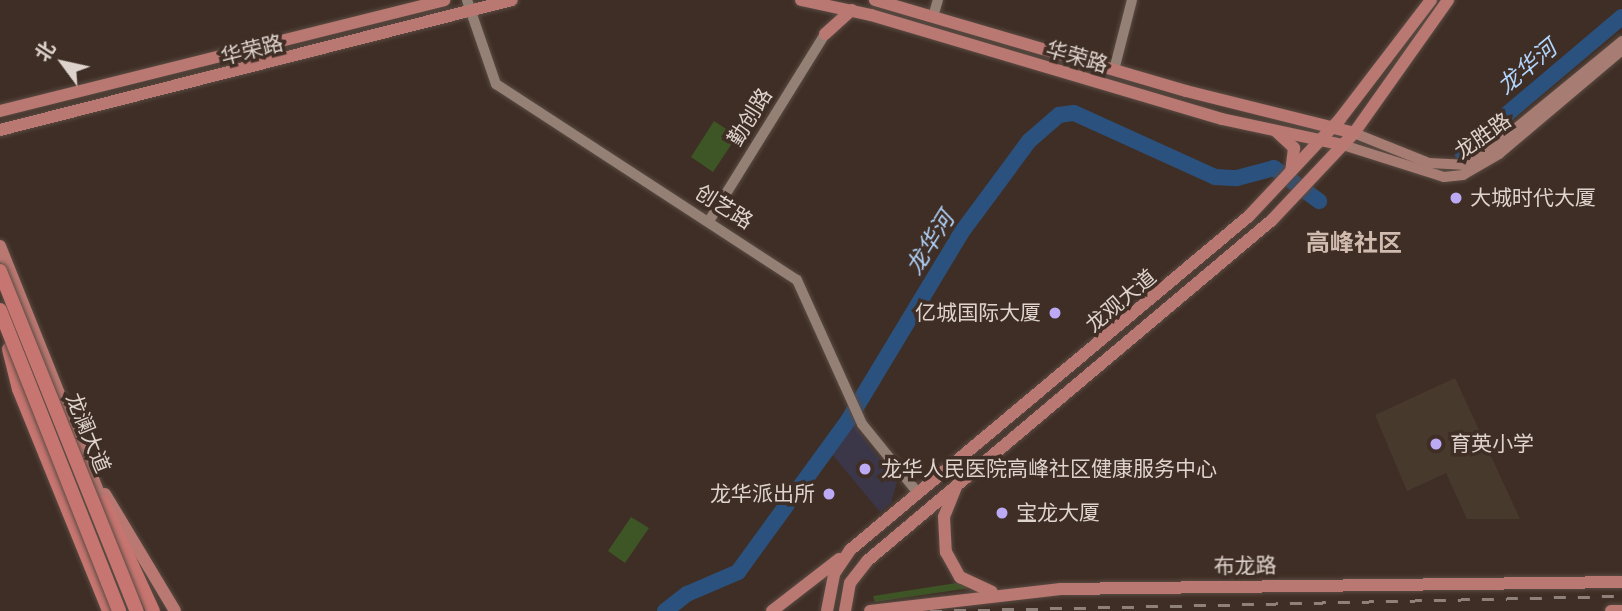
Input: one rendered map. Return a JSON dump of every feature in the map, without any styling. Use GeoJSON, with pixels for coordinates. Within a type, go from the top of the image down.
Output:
{"type":"FeatureCollection","features":[{"type":"Feature","properties":{"kind":"highway","name":"龙澜大道"},"geometry":{"type":"LineString","coordinates":[[0,271],[146,610]]}},
{"type":"Feature","properties":{"kind":"highway","name":"龙澜大道"},"geometry":{"type":"LineString","coordinates":[[0,310],[120,611]]}},
{"type":"Feature","properties":{"kind":"highway"},"geometry":{"type":"LineString","coordinates":[[9,349],[55,456],[109,611]]}},
{"type":"Feature","properties":{"kind":"highway"},"geometry":{"type":"LineString","coordinates":[[103,502],[146,610]]}},
{"type":"Feature","properties":{"kind":"main road","name":"华荣路"},"geometry":{"type":"LineString","coordinates":[[0,111],[444,0]]}},
{"type":"Feature","properties":{"kind":"main road","name":"华荣路"},"geometry":{"type":"LineString","coordinates":[[0,130],[469,5],[512,0]]}},
{"type":"Feature","properties":{"kind":"main road","name":"华荣路"},"geometry":{"type":"LineString","coordinates":[[875,0],[1114,70],[1227,101],[1334,125],[1354,133]]}},
{"type":"Feature","properties":{"kind":"main road","name":"龙观大道"},"geometry":{"type":"LineString","coordinates":[[827,611],[834,574],[850,550],[1133,317],[1277,189],[1295,165],[1334,125],[1430,0]]}},
{"type":"Feature","properties":{"kind":"main road","name":"龙观大道"},"geometry":{"type":"LineString","coordinates":[[845,611],[849,587],[862,566],[1291,201],[1354,133],[1448,0]]}},
{"type":"Feature","properties":{"kind":"main road","name":"华荣路"},"geometry":{"type":"LineString","coordinates":[[807,1],[852,10],[1222,119],[1343,145]]}},
{"type":"Feature","properties":{"kind":"main road"},"geometry":{"type":"LineString","coordinates":[[807,1],[825,18],[825,34]]}},
{"type":"Feature","properties":{"kind":"main road"},"geometry":{"type":"LineString","coordinates":[[825,34],[852,10]]}},
{"type":"Feature","properties":{"kind":"main road","name":"龙胜路"},"geometry":{"type":"LineString","coordinates":[[1354,133],[1429,163],[1463,165],[1493,148],[1622,41]]}},
{"type":"Feature","properties":{"kind":"main road","name":"龙胜路"},"geometry":{"type":"LineString","coordinates":[[1343,145],[1444,177],[1463,175],[1502,151],[1622,50]]}},
{"type":"Feature","properties":{"kind":"main road"},"geometry":{"type":"LineString","coordinates":[[1222,119],[1227,101]]}},
{"type":"Feature","properties":{"kind":"main road"},"geometry":{"type":"LineString","coordinates":[[1273,129],[1294,148],[1295,165]]}},
{"type":"Feature","properties":{"kind":"main road"},"geometry":{"type":"LineString","coordinates":[[0,246],[103,502]]}},
{"type":"Feature","properties":{"kind":"main road"},"geometry":{"type":"LineString","coordinates":[[0,327],[9,349]]}},
{"type":"Feature","properties":{"kind":"main road"},"geometry":{"type":"LineString","coordinates":[[80,447],[55,456],[69,472],[120,611]]}},
{"type":"Feature","properties":{"kind":"main road"},"geometry":{"type":"LineString","coordinates":[[69,472],[87,465]]}},
{"type":"Feature","properties":{"kind":"main road"},"geometry":{"type":"LineString","coordinates":[[87,465],[175,611]]}},
{"type":"Feature","properties":{"kind":"main road"},"geometry":{"type":"LineString","coordinates":[[960,480],[944,517],[946,552],[964,580],[999,594]]}},
{"type":"Feature","properties":{"kind":"main road"},"geometry":{"type":"LineString","coordinates":[[772,611],[850,550]]}},
{"type":"Feature","properties":{"kind":"main road","name":"布龙路"},"geometry":{"type":"LineString","coordinates":[[870,611],[999,594],[1124,587],[1622,582]]}},
{"type":"Feature","properties":{"kind":"main road"},"geometry":{"type":"LineString","coordinates":[[1611,611],[1622,611]]}},
{"type":"Feature","properties":{"kind":"street"},"geometry":{"type":"LineString","coordinates":[[933,17],[937,0]]}},
{"type":"Feature","properties":{"kind":"street"},"geometry":{"type":"LineString","coordinates":[[1114,70],[1132,0]]}},
{"type":"Feature","properties":{"kind":"street","name":"创艺路"},"geometry":{"type":"LineString","coordinates":[[469,5],[496,84],[797,280],[848,398],[918,493]]}},
{"type":"Feature","properties":{"kind":"street","name":"勤创路"},"geometry":{"type":"LineString","coordinates":[[709,221],[825,34]]}},
{"type":"Feature","properties":{"kind":"shaded area","name":"育英小学"},"geometry":{"type":"Polygon","coordinates":[[[1455,378],[1520,519],[1467,519],[1446,473],[1407,491],[1375,415],[1455,378]]]}},
{"type":"Feature","properties":{"kind":"shaded area","name":"龙华人民医院高峰社区健康服务中心"},"geometry":{"type":"Polygon","coordinates":[[[853,423],[897,482],[891,503],[880,512],[831,453],[853,423]]]}},
{"type":"Feature","properties":{"kind":"green space"},"geometry":{"type":"Polygon","coordinates":[[[714,121],[737,136],[713,172],[691,157],[714,121]]]}},
{"type":"Feature","properties":{"kind":"green space"},"geometry":{"type":"Polygon","coordinates":[[[631,517],[649,528],[625,563],[608,551],[631,517]]]}},
{"type":"Feature","properties":{"kind":"green space"},"geometry":{"type":"Polygon","coordinates":[[[963,582],[970,588],[875,602],[873,596],[963,582]]]}},
{"type":"Feature","properties":{"kind":"waterway","name":"龙华河"},"geometry":{"type":"LineString","coordinates":[[1462,152],[1622,17]]}},
{"type":"Feature","properties":{"kind":"waterway","name":"龙华河"},"geometry":{"type":"LineString","coordinates":[[665,611],[687,594],[738,572],[849,419],[961,233],[1029,141],[1059,115],[1074,113],[1215,177],[1237,178],[1274,168],[1319,201]]}},
{"type":"Feature","properties":{"kind":"railway"},"geometry":{"type":"LineString","coordinates":[[930,611],[1622,596]]}},
{"type":"Feature","properties":{"kind":"place","name":"大城时代大厦"},"geometry":{"type":"Point","coordinates":[1456,198]}},
{"type":"Feature","properties":{"kind":"place","name":"亿城国际大厦"},"geometry":{"type":"Point","coordinates":[1055,313]}},
{"type":"Feature","properties":{"kind":"place","name":"育英小学"},"geometry":{"type":"Point","coordinates":[1436,444]}},
{"type":"Feature","properties":{"kind":"place","name":"龙华人民医院高峰社区健康服务中心"},"geometry":{"type":"Point","coordinates":[865,469]}},
{"type":"Feature","properties":{"kind":"place","name":"龙华派出所"},"geometry":{"type":"Point","coordinates":[829,494]}},
{"type":"Feature","properties":{"kind":"place","name":"宝龙大厦"},"geometry":{"type":"Point","coordinates":[1002,513]}},
{"type":"Feature","properties":{"kind":"district","name":"高峰社区"},"geometry":{"type":"Point","coordinates":[1354,243]}}]}
